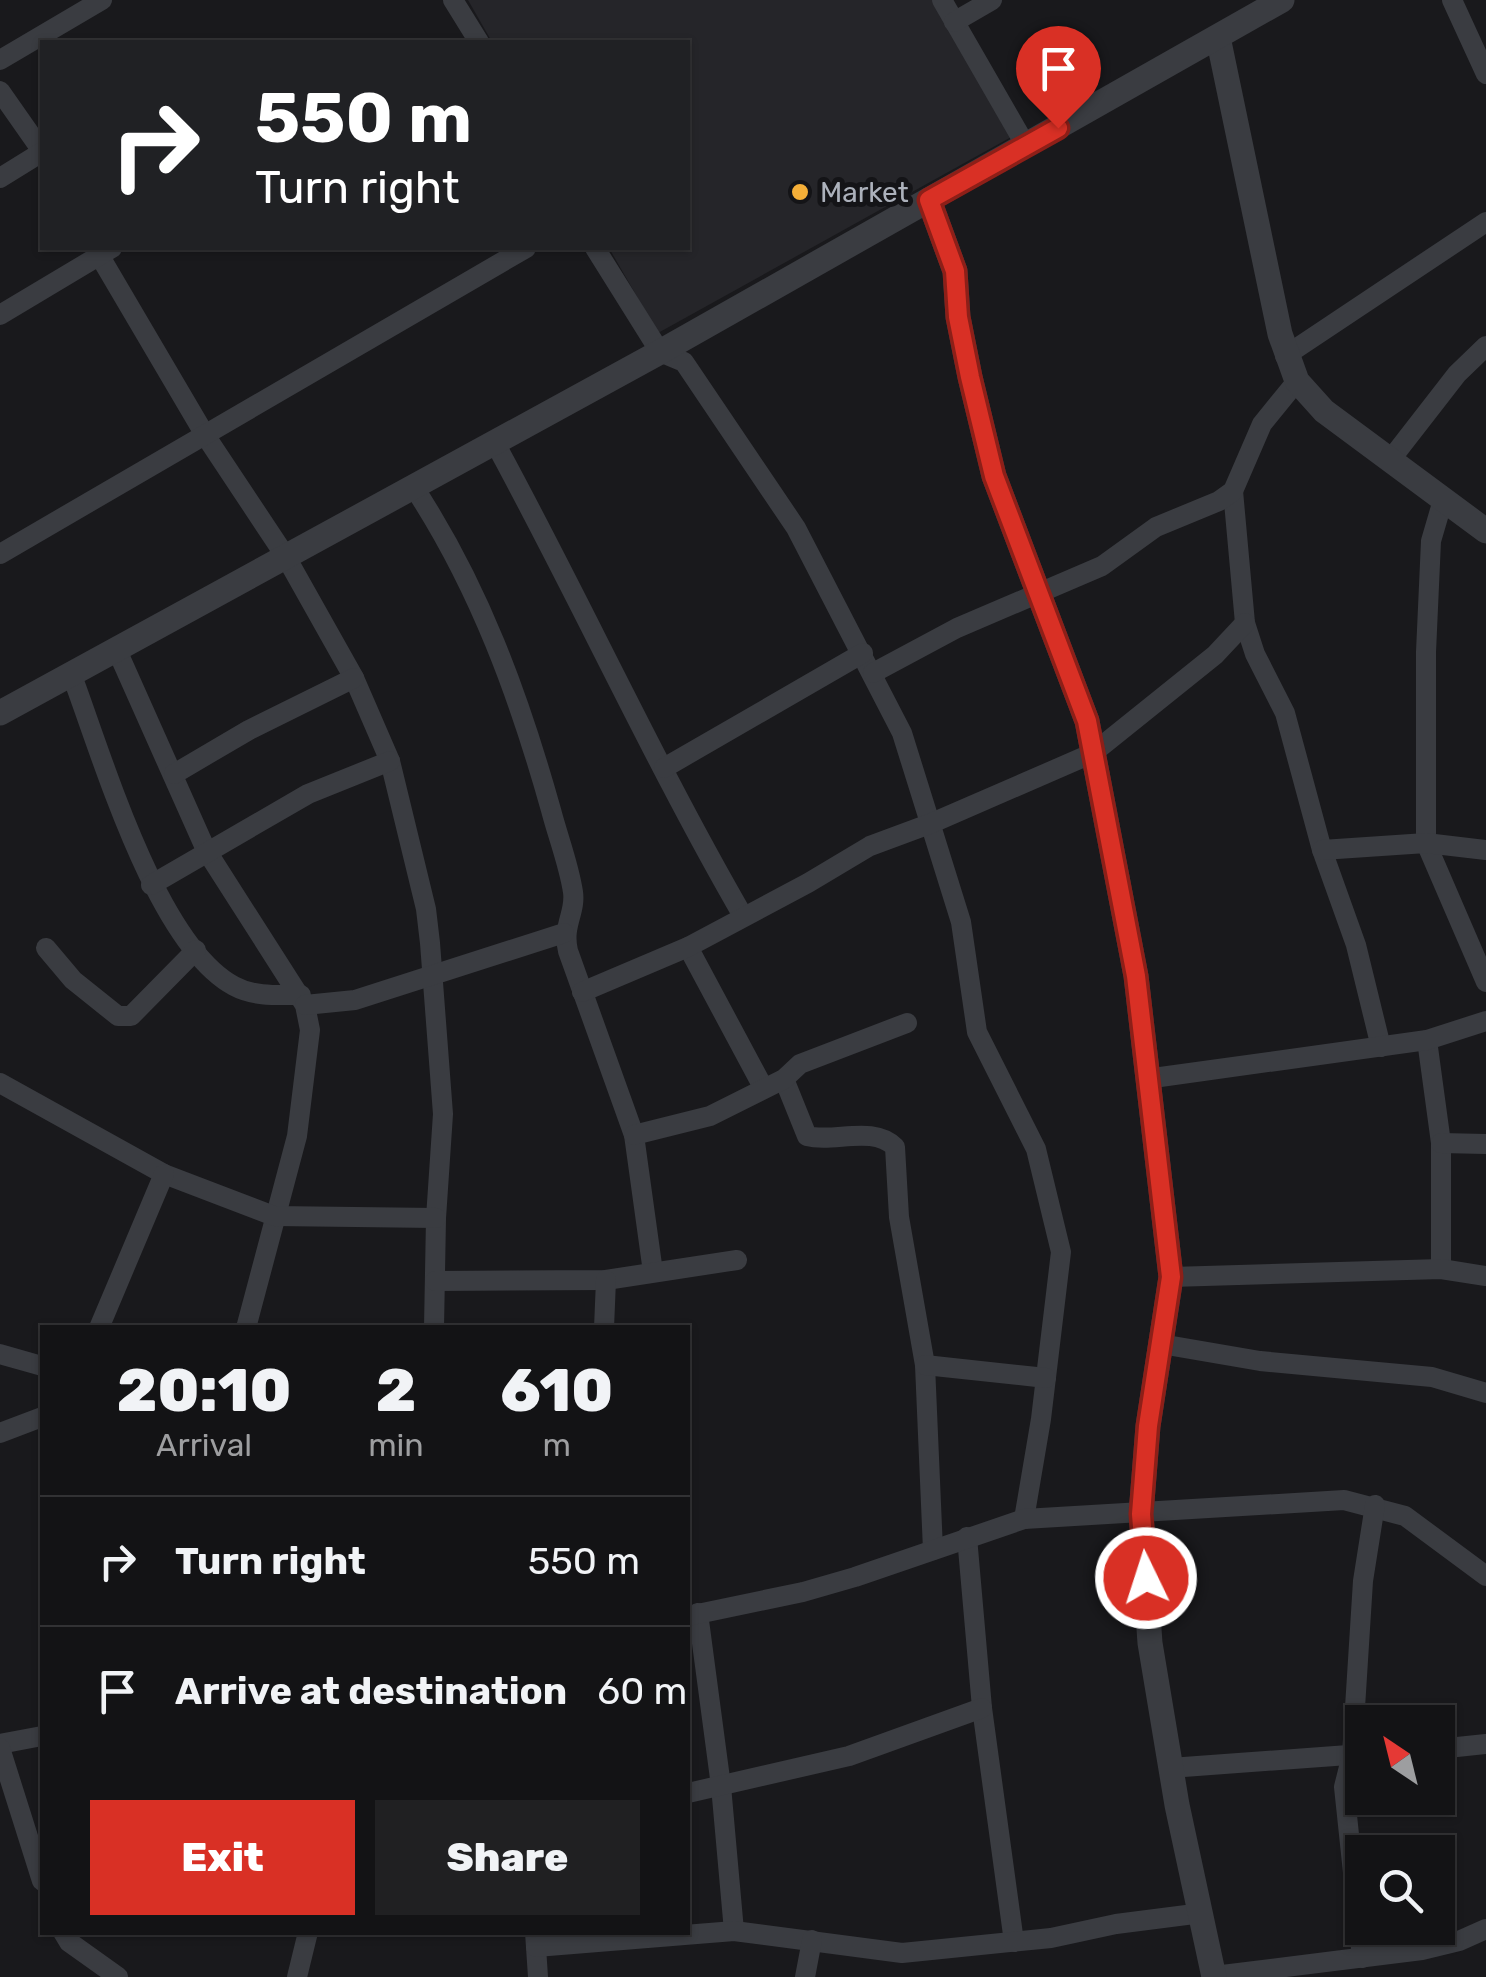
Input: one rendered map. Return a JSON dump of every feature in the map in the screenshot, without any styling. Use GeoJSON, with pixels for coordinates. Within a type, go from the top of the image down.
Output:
{"type":"FeatureCollection","features":[{"type":"Feature","properties":{"kind":"street"},"geometry":{"type":"LineString","coordinates":[[0,60],[102,0]]}},
{"type":"Feature","properties":{"kind":"street"},"geometry":{"type":"LineString","coordinates":[[453,0],[473,40]]}},
{"type":"Feature","properties":{"kind":"street"},"geometry":{"type":"LineString","coordinates":[[942,0],[1026,146]]}},
{"type":"Feature","properties":{"kind":"street"},"geometry":{"type":"LineString","coordinates":[[954,22],[992,0]]}},
{"type":"Feature","properties":{"kind":"street"},"geometry":{"type":"LineString","coordinates":[[0,713],[660,352],[1282,0]]}},
{"type":"Feature","properties":{"kind":"street"},"geometry":{"type":"LineString","coordinates":[[1452,0],[1486,74]]}},
{"type":"Feature","properties":{"kind":"street"},"geometry":{"type":"LineString","coordinates":[[1218,37],[1285,356],[1297,381],[1324,412],[1486,531]]}},
{"type":"Feature","properties":{"kind":"street"},"geometry":{"type":"LineString","coordinates":[[0,91],[40,148]]}},
{"type":"Feature","properties":{"kind":"street"},"geometry":{"type":"LineString","coordinates":[[0,178],[40,152]]}},
{"type":"Feature","properties":{"kind":"street"},"geometry":{"type":"LineString","coordinates":[[929,200],[955,271],[958,317],[994,476],[1087,721],[1136,976],[1171,1277],[1148,1426],[1141,1514],[1150,1643],[1170,1768],[1214,1977],[1440,1946],[1486,1929]]}},
{"type":"Feature","properties":{"kind":"street"},"geometry":{"type":"LineString","coordinates":[[1285,356],[1486,222]]}},
{"type":"Feature","properties":{"kind":"street"},"geometry":{"type":"LineString","coordinates":[[0,314],[102,250],[206,434],[286,557],[354,678],[390,762],[426,908],[443,1114],[434,1325]]}},
{"type":"Feature","properties":{"kind":"street"},"geometry":{"type":"LineString","coordinates":[[0,554],[523,250]]}},
{"type":"Feature","properties":{"kind":"street"},"geometry":{"type":"LineString","coordinates":[[596,250],[660,352],[684,362],[796,528],[902,733],[961,922],[976,1032],[1036,1149],[1056,1218],[1061,1252],[1024,1519]]}},
{"type":"Feature","properties":{"kind":"street"},"geometry":{"type":"LineString","coordinates":[[1391,459],[1457,374],[1486,346]]}},
{"type":"Feature","properties":{"kind":"street"},"geometry":{"type":"LineString","coordinates":[[1297,381],[1262,424],[1233,491],[1245,623],[1255,654],[1285,713],[1322,850],[1356,945],[1382,1047]]}},
{"type":"Feature","properties":{"kind":"street"},"geometry":{"type":"LineString","coordinates":[[494,443],[564,570],[682,811],[742,916]]}},
{"type":"Feature","properties":{"kind":"street"},"geometry":{"type":"LineString","coordinates":[[413,486],[440,527],[480,606],[526,720],[574,894],[564,934],[634,1135],[653,1272]]}},
{"type":"Feature","properties":{"kind":"street"},"geometry":{"type":"LineString","coordinates":[[873,673],[956,628],[1102,566],[1156,527],[1219,501],[1233,491]]}},
{"type":"Feature","properties":{"kind":"street"},"geometry":{"type":"LineString","coordinates":[[1443,500],[1432,541],[1428,615],[1426,843],[1486,982]]}},
{"type":"Feature","properties":{"kind":"street"},"geometry":{"type":"LineString","coordinates":[[582,992],[688,947],[870,846],[1092,753],[1215,655],[1245,623]]}},
{"type":"Feature","properties":{"kind":"street"},"geometry":{"type":"LineString","coordinates":[[116,648],[206,850],[303,1000],[310,1030],[297,1136],[247,1325]]}},
{"type":"Feature","properties":{"kind":"street"},"geometry":{"type":"LineString","coordinates":[[664,768],[863,654]]}},
{"type":"Feature","properties":{"kind":"street"},"geometry":{"type":"LineString","coordinates":[[71,673],[151,884],[179,931],[212,970],[235,987],[303,1000],[354,1000],[564,934]]}},
{"type":"Feature","properties":{"kind":"street"},"geometry":{"type":"LineString","coordinates":[[174,774],[250,730],[354,678]]}},
{"type":"Feature","properties":{"kind":"street"},"geometry":{"type":"LineString","coordinates":[[151,884],[308,794],[390,762]]}},
{"type":"Feature","properties":{"kind":"street"},"geometry":{"type":"LineString","coordinates":[[1322,850],[1426,843],[1486,850]]}},
{"type":"Feature","properties":{"kind":"street"},"geometry":{"type":"LineString","coordinates":[[688,947],[763,1087]]}},
{"type":"Feature","properties":{"kind":"street"},"geometry":{"type":"LineString","coordinates":[[46,948],[73,980],[118,1016],[132,1016],[196,950]]}},
{"type":"Feature","properties":{"kind":"street"},"geometry":{"type":"LineString","coordinates":[[1146,1078],[1427,1040],[1486,1021]]}},
{"type":"Feature","properties":{"kind":"street"},"geometry":{"type":"LineString","coordinates":[[634,1135],[710,1116],[784,1078],[800,1064],[907,1023]]}},
{"type":"Feature","properties":{"kind":"street"},"geometry":{"type":"LineString","coordinates":[[1427,1040],[1441,1143],[1441,1269]]}},
{"type":"Feature","properties":{"kind":"street"},"geometry":{"type":"LineString","coordinates":[[784,1078],[807,1136],[871,1136],[885,1139],[895,1147],[899,1217],[926,1365],[933,1550]]}},
{"type":"Feature","properties":{"kind":"street"},"geometry":{"type":"LineString","coordinates":[[0,1083],[164,1174],[274,1216],[436,1218]]}},
{"type":"Feature","properties":{"kind":"street"},"geometry":{"type":"LineString","coordinates":[[1441,1143],[1486,1144]]}},
{"type":"Feature","properties":{"kind":"street"},"geometry":{"type":"LineString","coordinates":[[100,1325],[164,1174]]}},
{"type":"Feature","properties":{"kind":"street"},"geometry":{"type":"LineString","coordinates":[[435,1281],[606,1280],[737,1260]]}},
{"type":"Feature","properties":{"kind":"street"},"geometry":{"type":"LineString","coordinates":[[1171,1277],[1441,1269],[1486,1276]]}},
{"type":"Feature","properties":{"kind":"street"},"geometry":{"type":"LineString","coordinates":[[604,1325],[606,1280]]}},
{"type":"Feature","properties":{"kind":"street"},"geometry":{"type":"LineString","coordinates":[[1161,1344],[1260,1362],[1432,1376],[1486,1393]]}},
{"type":"Feature","properties":{"kind":"street"},"geometry":{"type":"LineString","coordinates":[[0,1354],[40,1365]]}},
{"type":"Feature","properties":{"kind":"street"},"geometry":{"type":"LineString","coordinates":[[926,1365],[1046,1378]]}},
{"type":"Feature","properties":{"kind":"street"},"geometry":{"type":"LineString","coordinates":[[0,1433],[40,1418]]}},
{"type":"Feature","properties":{"kind":"street"},"geometry":{"type":"LineString","coordinates":[[734,1931],[721,1786],[693,1615],[803,1592],[1024,1519],[1344,1500],[1375,1505],[1405,1516],[1486,1576]]}},
{"type":"Feature","properties":{"kind":"street"},"geometry":{"type":"LineString","coordinates":[[1359,1705],[1363,1580],[1375,1505]]}},
{"type":"Feature","properties":{"kind":"street"},"geometry":{"type":"LineString","coordinates":[[967,1537],[982,1708],[1014,1942]]}},
{"type":"Feature","properties":{"kind":"street"},"geometry":{"type":"LineString","coordinates":[[690,1792],[849,1756],[982,1708]]}},
{"type":"Feature","properties":{"kind":"street"},"geometry":{"type":"LineString","coordinates":[[40,1736],[0,1746],[40,1875]]}},
{"type":"Feature","properties":{"kind":"street"},"geometry":{"type":"LineString","coordinates":[[1455,1747],[1486,1744]]}},
{"type":"Feature","properties":{"kind":"street"},"geometry":{"type":"LineString","coordinates":[[1170,1768],[1345,1755]]}},
{"type":"Feature","properties":{"kind":"street"},"geometry":{"type":"LineString","coordinates":[[1347,1815],[1362,1958]]}},
{"type":"Feature","properties":{"kind":"street"},"geometry":{"type":"LineString","coordinates":[[690,1933],[734,1931],[902,1953],[1014,1942],[1202,1913]]}},
{"type":"Feature","properties":{"kind":"street"},"geometry":{"type":"LineString","coordinates":[[65,1935],[118,1977]]}},
{"type":"Feature","properties":{"kind":"street"},"geometry":{"type":"LineString","coordinates":[[297,1977],[307,1935]]}},
{"type":"Feature","properties":{"kind":"street"},"geometry":{"type":"LineString","coordinates":[[538,1977],[535,1940],[646,1935]]}},
{"type":"Feature","properties":{"kind":"street"},"geometry":{"type":"LineString","coordinates":[[805,1977],[812,1940]]}},
{"type":"Feature","properties":{"kind":"shaded area","name":"Market"},"geometry":{"type":"Polygon","coordinates":[[[468,0],[935,0],[1013,136],[658,333],[610,250],[690,250],[690,40],[491,40],[468,0]]]}},
{"type":"Feature","properties":{"kind":"place","name":"Market"},"geometry":{"type":"Point","coordinates":[800,192]}},
{"type":"Feature","properties":{"kind":"route"},"geometry":{"type":"LineString","coordinates":[[1058,128],[929,200],[955,271],[958,317],[994,476],[1087,721],[1136,976],[1171,1277],[1148,1426],[1141,1514],[1146,1578]]}}]}
